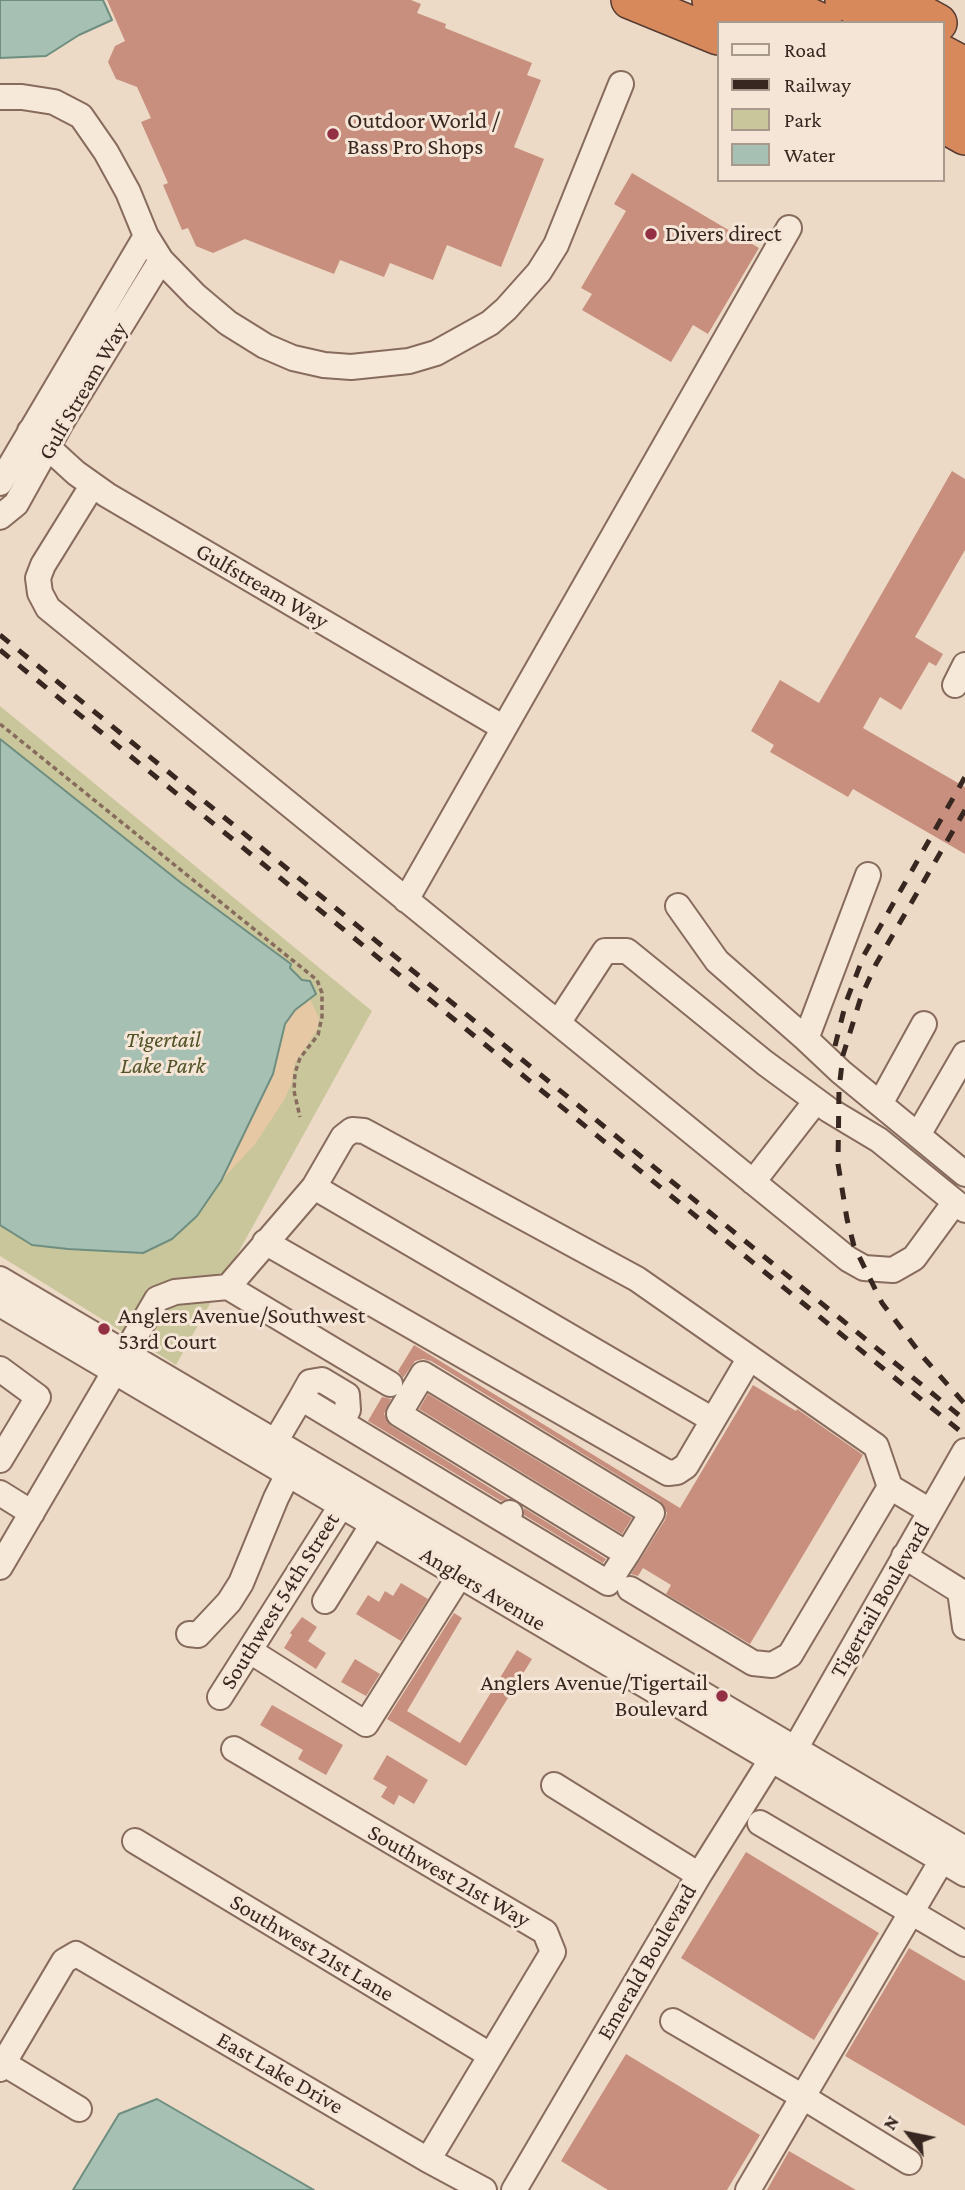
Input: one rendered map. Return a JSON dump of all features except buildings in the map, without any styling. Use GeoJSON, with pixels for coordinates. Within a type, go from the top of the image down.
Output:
{"type":"FeatureCollection","features":[{"type":"Feature","properties":{"kind":"highway"},"geometry":{"type":"LineString","coordinates":[[631,0],[716,35]]}},
{"type":"Feature","properties":{"kind":"highway"},"geometry":{"type":"LineString","coordinates":[[710,0],[755,21]]}},
{"type":"Feature","properties":{"kind":"highway"},"geometry":{"type":"LineString","coordinates":[[772,0],[819,21]]}},
{"type":"Feature","properties":{"kind":"highway"},"geometry":{"type":"LineString","coordinates":[[844,0],[882,21]]}},
{"type":"Feature","properties":{"kind":"highway"},"geometry":{"type":"LineString","coordinates":[[896,0],[934,21]]}},
{"type":"Feature","properties":{"kind":"highway"},"geometry":{"type":"LineString","coordinates":[[944,26],[965,38]]}},
{"type":"Feature","properties":{"kind":"highway"},"geometry":{"type":"LineString","coordinates":[[944,55],[965,66]]}},
{"type":"Feature","properties":{"kind":"highway"},"geometry":{"type":"LineString","coordinates":[[944,90],[965,102]]}},
{"type":"Feature","properties":{"kind":"highway"},"geometry":{"type":"LineString","coordinates":[[944,126],[965,136]]}},
{"type":"Feature","properties":{"kind":"street"},"geometry":{"type":"LineString","coordinates":[[0,97],[54,102],[81,116],[112,162],[146,236],[161,260],[196,296],[228,323],[265,346],[293,358],[351,367],[409,361],[436,353],[490,323],[506,309],[539,272],[556,245],[621,85]]}},
{"type":"Feature","properties":{"kind":"street"},"geometry":{"type":"LineString","coordinates":[[406,900],[789,228]]}},
{"type":"Feature","properties":{"kind":"street","name":"Gulf Stream Way"},"geometry":{"type":"LineString","coordinates":[[0,517],[16,505],[39,439],[146,236]]}},
{"type":"Feature","properties":{"kind":"street","name":"Gulf Stream Way"},"geometry":{"type":"LineString","coordinates":[[0,483],[39,439],[161,260]]}},
{"type":"Feature","properties":{"kind":"street","name":"Gulfstream Way"},"geometry":{"type":"LineString","coordinates":[[39,439],[92,486],[504,728]]}},
{"type":"Feature","properties":{"kind":"street"},"geometry":{"type":"LineString","coordinates":[[92,486],[43,565],[38,578],[40,593],[48,608],[848,1259],[864,1268],[893,1270],[914,1258],[960,1206],[879,1140],[816,1101],[765,1063],[627,951],[606,951],[558,1023]]}},
{"type":"Feature","properties":{"kind":"street"},"geometry":{"type":"LineString","coordinates":[[806,1039],[868,875]]}},
{"type":"Feature","properties":{"kind":"street"},"geometry":{"type":"LineString","coordinates":[[678,906],[717,961],[880,1104],[965,1174]]}},
{"type":"Feature","properties":{"kind":"street"},"geometry":{"type":"LineString","coordinates":[[880,1104],[924,1024]]}},
{"type":"Feature","properties":{"kind":"street"},"geometry":{"type":"LineString","coordinates":[[918,1135],[965,1054]]}},
{"type":"Feature","properties":{"kind":"street"},"geometry":{"type":"LineString","coordinates":[[753,1182],[816,1101]]}},
{"type":"Feature","properties":{"kind":"street"},"geometry":{"type":"LineString","coordinates":[[228,1287],[314,1187],[344,1137],[352,1130],[364,1131],[637,1279],[877,1447],[890,1487],[930,1511]]}},
{"type":"Feature","properties":{"kind":"street"},"geometry":{"type":"LineString","coordinates":[[314,1187],[713,1420]]}},
{"type":"Feature","properties":{"kind":"street"},"geometry":{"type":"LineString","coordinates":[[265,1242],[668,1473],[677,1472],[686,1466],[749,1359]]}},
{"type":"Feature","properties":{"kind":"street","name":"Anglers Avenue"},"geometry":{"type":"LineString","coordinates":[[0,1279],[288,1474],[965,1874]]}},
{"type":"Feature","properties":{"kind":"street"},"geometry":{"type":"LineString","coordinates":[[0,1567],[157,1299],[175,1292],[228,1287],[390,1384]]}},
{"type":"Feature","properties":{"kind":"street","name":"Anglers Avenue"},"geometry":{"type":"LineString","coordinates":[[0,1304],[275,1442],[965,1849]]}},
{"type":"Feature","properties":{"kind":"street"},"geometry":{"type":"LineString","coordinates":[[0,1369],[18,1379],[38,1396],[0,1460]]}},
{"type":"Feature","properties":{"kind":"street"},"geometry":{"type":"LineString","coordinates":[[275,1442],[302,1398],[508,1517],[608,1583],[627,1554],[652,1513],[423,1374],[399,1414],[627,1554]]}},
{"type":"Feature","properties":{"kind":"street","name":"Tigertail Boulevard"},"geometry":{"type":"LineString","coordinates":[[795,1749],[965,1451]]}},
{"type":"Feature","properties":{"kind":"street"},"geometry":{"type":"LineString","coordinates":[[189,1634],[198,1635],[229,1602],[241,1583],[288,1474]]}},
{"type":"Feature","properties":{"kind":"street"},"geometry":{"type":"LineString","coordinates":[[630,1589],[753,1663],[772,1665],[790,1655],[890,1487]]}},
{"type":"Feature","properties":{"kind":"street"},"geometry":{"type":"LineString","coordinates":[[0,1493],[32,1513]]}},
{"type":"Feature","properties":{"kind":"street","name":"Southwest 54th Street"},"geometry":{"type":"LineString","coordinates":[[220,1697],[341,1506]]}},
{"type":"Feature","properties":{"kind":"street"},"geometry":{"type":"LineString","coordinates":[[325,1601],[373,1524]]}},
{"type":"Feature","properties":{"kind":"street"},"geometry":{"type":"LineString","coordinates":[[904,1556],[962,1587],[965,1627]]}},
{"type":"Feature","properties":{"kind":"street"},"geometry":{"type":"LineString","coordinates":[[250,1651],[366,1724],[460,1575]]}},
{"type":"Feature","properties":{"kind":"street","name":"Southwest 21st Way"},"geometry":{"type":"LineString","coordinates":[[234,1749],[544,1932],[553,1952],[428,2160]]}},
{"type":"Feature","properties":{"kind":"street"},"geometry":{"type":"LineString","coordinates":[[771,1760],[795,1749]]}},
{"type":"Feature","properties":{"kind":"street","name":"Emerald Boulevard"},"geometry":{"type":"LineString","coordinates":[[514,2190],[699,1875],[771,1760]]}},
{"type":"Feature","properties":{"kind":"street"},"geometry":{"type":"LineString","coordinates":[[554,1785],[699,1875]]}},
{"type":"Feature","properties":{"kind":"street"},"geometry":{"type":"LineString","coordinates":[[760,1823],[965,1944]]}},
{"type":"Feature","properties":{"kind":"street","name":"Southwest 21st Lane"},"geometry":{"type":"LineString","coordinates":[[135,1841],[490,2055]]}},
{"type":"Feature","properties":{"kind":"street"},"geometry":{"type":"LineString","coordinates":[[748,2190],[942,1860]]}},
{"type":"Feature","properties":{"kind":"street","name":"East Lake Drive"},"geometry":{"type":"LineString","coordinates":[[2,2066],[64,1961],[76,1954],[484,2190]]}},
{"type":"Feature","properties":{"kind":"street"},"geometry":{"type":"LineString","coordinates":[[673,2021],[909,2162]]}},
{"type":"Feature","properties":{"kind":"street"},"geometry":{"type":"LineString","coordinates":[[2,2066],[79,2109]]}},
{"type":"Feature","properties":{"kind":"path"},"geometry":{"type":"LineString","coordinates":[[0,724],[317,980],[323,1017],[318,1035],[300,1058],[295,1073],[294,1091],[300,1117]]}},
{"type":"Feature","properties":{"kind":"green space","name":"Tigertail Lake Park"},"geometry":{"type":"Polygon","coordinates":[[[0,706],[372,1011],[176,1365],[0,1256],[0,706]]]}},
{"type":"Feature","properties":{"kind":"sand"},"geometry":{"type":"Polygon","coordinates":[[[310,999],[319,1018],[317,1030],[295,1063],[291,1085],[284,1100],[255,1144],[221,1181],[273,1074],[285,1024],[295,1010],[310,999]]]}},
{"type":"Feature","properties":{"kind":"water"},"geometry":{"type":"Polygon","coordinates":[[[0,0],[103,0],[112,20],[79,35],[46,56],[0,58],[0,0]]]}},
{"type":"Feature","properties":{"kind":"water","name":"Tigertail Lake Park"},"geometry":{"type":"Polygon","coordinates":[[[0,739],[180,882],[291,964],[290,968],[302,980],[310,981],[316,994],[295,1010],[285,1024],[273,1074],[221,1181],[197,1216],[172,1239],[143,1253],[32,1245],[0,1225],[0,739]]]}},
{"type":"Feature","properties":{"kind":"water"},"geometry":{"type":"Polygon","coordinates":[[[157,2099],[314,2190],[73,2190],[119,2114],[157,2099]]]}},
{"type":"Feature","properties":{"kind":"railway"},"geometry":{"type":"LineString","coordinates":[[0,635],[965,1420]]}},
{"type":"Feature","properties":{"kind":"railway"},"geometry":{"type":"LineString","coordinates":[[0,650],[965,1435]]}},
{"type":"Feature","properties":{"kind":"railway"},"geometry":{"type":"LineString","coordinates":[[835,1046],[846,1002],[864,955],[965,777]]}},
{"type":"Feature","properties":{"kind":"railway"},"geometry":{"type":"LineString","coordinates":[[965,810],[876,964],[861,997],[843,1055],[839,1089],[838,1164],[854,1246],[882,1303],[923,1357],[965,1404]]}},
{"type":"Feature","properties":{"kind":"place","name":"Outdoor World / Bass Pro Shops"},"geometry":{"type":"Point","coordinates":[333,134]}},
{"type":"Feature","properties":{"kind":"place","name":"Divers direct"},"geometry":{"type":"Point","coordinates":[651,234]}},
{"type":"Feature","properties":{"kind":"place","name":"Anglers Avenue/Southwest 53rd Court"},"geometry":{"type":"Point","coordinates":[104,1329]}},
{"type":"Feature","properties":{"kind":"place","name":"Anglers Avenue/Tigertail Boulevard"},"geometry":{"type":"Point","coordinates":[722,1696]}}]}
